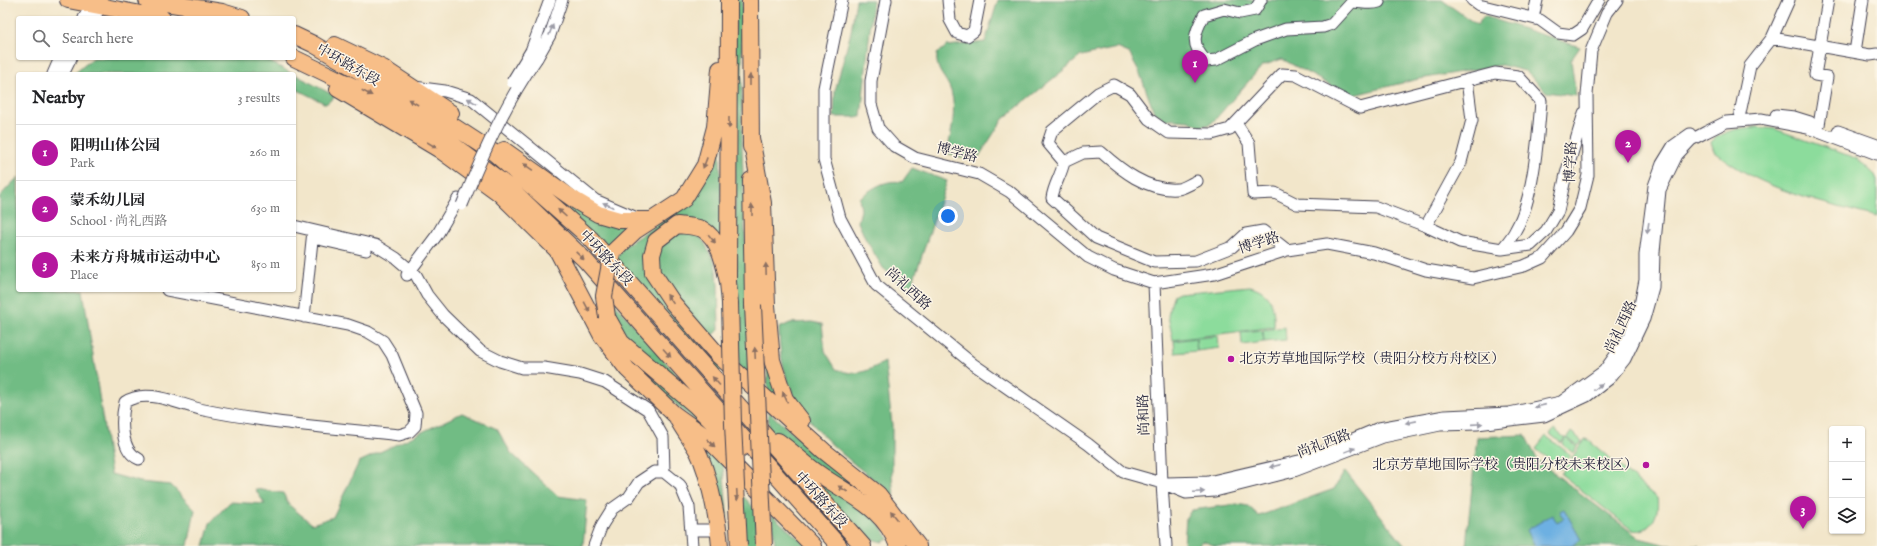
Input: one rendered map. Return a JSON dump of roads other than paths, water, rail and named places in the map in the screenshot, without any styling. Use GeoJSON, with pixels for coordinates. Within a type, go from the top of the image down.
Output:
{"type":"FeatureCollection","features":[{"type":"Feature","properties":{"kind":"highway"},"geometry":{"type":"LineString","coordinates":[[68,0],[96,10],[146,16]]}},
{"type":"Feature","properties":{"kind":"highway"},"geometry":{"type":"LineString","coordinates":[[147,0],[222,12],[235,16]]}},
{"type":"Feature","properties":{"kind":"highway"},"geometry":{"type":"LineString","coordinates":[[726,0],[715,127],[705,165],[684,199],[647,220],[612,253],[604,296],[607,317],[621,342],[696,406],[825,530]]}},
{"type":"Feature","properties":{"kind":"highway"},"geometry":{"type":"LineString","coordinates":[[729,0],[728,282],[739,546]]}},
{"type":"Feature","properties":{"kind":"highway"},"geometry":{"type":"LineString","coordinates":[[750,0],[752,305],[764,546]]}},
{"type":"Feature","properties":{"kind":"highway","name":"中环路东段"},"geometry":{"type":"LineString","coordinates":[[296,36],[313,44],[450,124],[493,152],[591,239],[863,546]]}},
{"type":"Feature","properties":{"kind":"highway"},"geometry":{"type":"LineString","coordinates":[[313,44],[333,45],[383,68],[412,86],[576,201],[598,214],[619,220],[647,220]]}},
{"type":"Feature","properties":{"kind":"highway","name":"中环路东段"},"geometry":{"type":"LineString","coordinates":[[296,59],[369,94],[433,130],[510,188],[585,260],[839,546]]}},
{"type":"Feature","properties":{"kind":"highway"},"geometry":{"type":"LineString","coordinates":[[296,60],[336,88],[440,150],[499,193],[557,250],[602,336],[627,369],[674,414],[706,437],[813,546]]}},
{"type":"Feature","properties":{"kind":"highway"},"geometry":{"type":"LineString","coordinates":[[751,138],[763,203],[767,305],[772,360],[785,399],[824,451]]}},
{"type":"Feature","properties":{"kind":"highway"},"geometry":{"type":"LineString","coordinates":[[728,282],[721,254],[713,239],[702,230],[677,225],[656,241],[652,254],[653,273],[673,304],[718,355],[824,451],[878,494],[918,546]]}},
{"type":"Feature","properties":{"kind":"highway"},"geometry":{"type":"LineString","coordinates":[[674,414],[698,453],[708,482],[719,530],[720,546]]}},
{"type":"Feature","properties":{"kind":"highway"},"geometry":{"type":"LineString","coordinates":[[748,418],[818,473],[870,507],[892,531],[898,546]]}},
{"type":"Feature","properties":{"kind":"street"},"geometry":{"type":"LineString","coordinates":[[534,55],[550,0]]}},
{"type":"Feature","properties":{"kind":"street"},"geometry":{"type":"LineString","coordinates":[[412,275],[442,240],[516,87],[534,55],[550,35],[562,0]]}},
{"type":"Feature","properties":{"kind":"street","name":"尚礼西路"},"geometry":{"type":"LineString","coordinates":[[842,0],[824,88],[824,159],[840,218],[876,285],[973,364],[1088,444],[1123,472],[1162,483],[1186,493],[1215,492],[1294,471],[1384,437],[1440,425],[1477,424],[1544,416],[1587,396],[1609,379],[1624,359],[1644,319],[1653,287],[1654,252],[1660,190],[1677,156],[1691,140],[1726,122],[1761,119],[1808,128],[1877,154]]}},
{"type":"Feature","properties":{"kind":"street","name":"博学路"},"geometry":{"type":"LineString","coordinates":[[886,0],[871,81],[871,104],[878,128],[894,146],[915,158],[979,174],[1010,192],[1088,257],[1114,270],[1154,283],[1214,274],[1287,250],[1327,244],[1374,253],[1426,270],[1473,278],[1524,266],[1542,258],[1566,231],[1580,208],[1588,175],[1587,103],[1591,51],[1607,13],[1617,0]]}},
{"type":"Feature","properties":{"kind":"street"},"geometry":{"type":"LineString","coordinates":[[948,0],[950,20],[957,33],[967,36],[974,31],[980,0]]}},
{"type":"Feature","properties":{"kind":"street"},"geometry":{"type":"LineString","coordinates":[[1261,0],[1255,10],[1240,12],[1224,9],[1204,15],[1196,30],[1194,42],[1200,54],[1206,61],[1216,60],[1255,40],[1286,29],[1323,27],[1332,24],[1352,2],[1366,1],[1374,4],[1379,2]]}},
{"type":"Feature","properties":{"kind":"street"},"geometry":{"type":"LineString","coordinates":[[1472,0],[1479,5],[1540,20],[1558,33],[1573,35],[1582,28],[1598,0]]}},
{"type":"Feature","properties":{"kind":"street"},"geometry":{"type":"LineString","coordinates":[[1533,18],[1537,0]]}},
{"type":"Feature","properties":{"kind":"street"},"geometry":{"type":"LineString","coordinates":[[1740,114],[1750,66],[1772,38],[1789,0]]}},
{"type":"Feature","properties":{"kind":"street"},"geometry":{"type":"LineString","coordinates":[[1819,125],[1827,77],[1815,75],[1828,0]]}},
{"type":"Feature","properties":{"kind":"street"},"geometry":{"type":"LineString","coordinates":[[1854,52],[1864,0]]}},
{"type":"Feature","properties":{"kind":"street"},"geometry":{"type":"LineString","coordinates":[[87,16],[96,10]]}},
{"type":"Feature","properties":{"kind":"street"},"geometry":{"type":"LineString","coordinates":[[1772,38],[1820,45],[1870,55],[1877,54]]}},
{"type":"Feature","properties":{"kind":"street"},"geometry":{"type":"LineString","coordinates":[[54,72],[59,60]]}},
{"type":"Feature","properties":{"kind":"street"},"geometry":{"type":"LineString","coordinates":[[64,72],[70,60]]}},
{"type":"Feature","properties":{"kind":"street"},"geometry":{"type":"LineString","coordinates":[[1064,162],[1048,143],[1052,131],[1098,93],[1114,85],[1130,94],[1149,119],[1169,133],[1212,134],[1230,128],[1236,123],[1282,74],[1296,75],[1360,108],[1495,73],[1518,76],[1541,101],[1537,143],[1527,202],[1516,230],[1502,249]]}},
{"type":"Feature","properties":{"kind":"street"},"geometry":{"type":"LineString","coordinates":[[1426,226],[1461,162],[1472,120],[1467,80]]}},
{"type":"Feature","properties":{"kind":"street"},"geometry":{"type":"LineString","coordinates":[[412,86],[445,91],[471,99],[595,200],[647,220]]}},
{"type":"Feature","properties":{"kind":"street"},"geometry":{"type":"LineString","coordinates":[[1236,123],[1249,143],[1253,194],[1275,192],[1297,204],[1376,207],[1426,226],[1460,242],[1502,249],[1530,245],[1546,231],[1558,211],[1566,174],[1587,103]]}},
{"type":"Feature","properties":{"kind":"street","name":"尚礼西路"},"geometry":{"type":"LineString","coordinates":[[1162,483],[1208,482],[1302,460],[1379,428],[1445,416],[1509,413],[1561,402],[1604,371],[1630,335],[1640,305],[1645,280],[1645,256],[1654,186],[1673,146],[1696,129],[1720,116],[1750,112],[1794,117],[1861,138],[1877,145]]}},
{"type":"Feature","properties":{"kind":"street"},"geometry":{"type":"LineString","coordinates":[[1064,162],[1083,153],[1101,152],[1122,171],[1153,186],[1178,189],[1197,180]]}},
{"type":"Feature","properties":{"kind":"street"},"geometry":{"type":"LineString","coordinates":[[1064,162],[1061,177],[1054,187],[1052,198],[1096,238],[1154,262],[1196,261],[1232,247],[1246,234],[1263,231],[1287,250]]}},
{"type":"Feature","properties":{"kind":"street"},"geometry":{"type":"LineString","coordinates":[[296,227],[315,235],[370,251],[398,265],[412,275],[424,299],[447,327],[475,355],[503,369],[523,373],[546,374],[575,378],[607,388],[646,414],[658,439],[661,472]]}},
{"type":"Feature","properties":{"kind":"street"},"geometry":{"type":"LineString","coordinates":[[296,234],[315,235]]}},
{"type":"Feature","properties":{"kind":"street"},"geometry":{"type":"LineString","coordinates":[[307,317],[315,235]]}},
{"type":"Feature","properties":{"kind":"street","name":"尚和路"},"geometry":{"type":"LineString","coordinates":[[1154,283],[1166,546]]}},
{"type":"Feature","properties":{"kind":"street"},"geometry":{"type":"LineString","coordinates":[[139,459],[134,457],[128,449],[123,429],[123,411],[125,402],[134,396],[148,396],[204,410],[307,425],[399,435],[409,432],[415,426],[416,413],[392,355],[383,341],[368,332],[348,325],[177,292]]}},
{"type":"Feature","properties":{"kind":"street"},"geometry":{"type":"LineString","coordinates":[[594,546],[602,525],[612,509],[629,497],[639,482],[654,472],[661,472],[680,485],[689,507],[692,546]]}},
{"type":"Feature","properties":{"kind":"street"},"geometry":{"type":"LineString","coordinates":[[691,530],[719,530]]}},
{"type":"Feature","properties":{"kind":"water"},"geometry":{"type":"Polygon","coordinates":[[[1564,509],[1581,540],[1571,546],[1535,546],[1527,530],[1552,515],[1557,522],[1564,518],[1560,511],[1564,509]]]}},
{"type":"Feature","properties":{"kind":"place","name":"阳明山体公园"},"geometry":{"type":"Point","coordinates":[1195,83]}},
{"type":"Feature","properties":{"kind":"place","name":"蒙禾幼儿园"},"geometry":{"type":"Point","coordinates":[1628,163]}},
{"type":"Feature","properties":{"kind":"place","name":"北京芳草地国际学校（贵阳分校方舟校区）"},"geometry":{"type":"Point","coordinates":[1231,359]}},
{"type":"Feature","properties":{"kind":"place","name":"北京芳草地国际学校（贵阳分校未来校区）"},"geometry":{"type":"Point","coordinates":[1646,465]}},
{"type":"Feature","properties":{"kind":"place","name":"未来方舟城市运动中心"},"geometry":{"type":"Point","coordinates":[1803,529]}}]}
